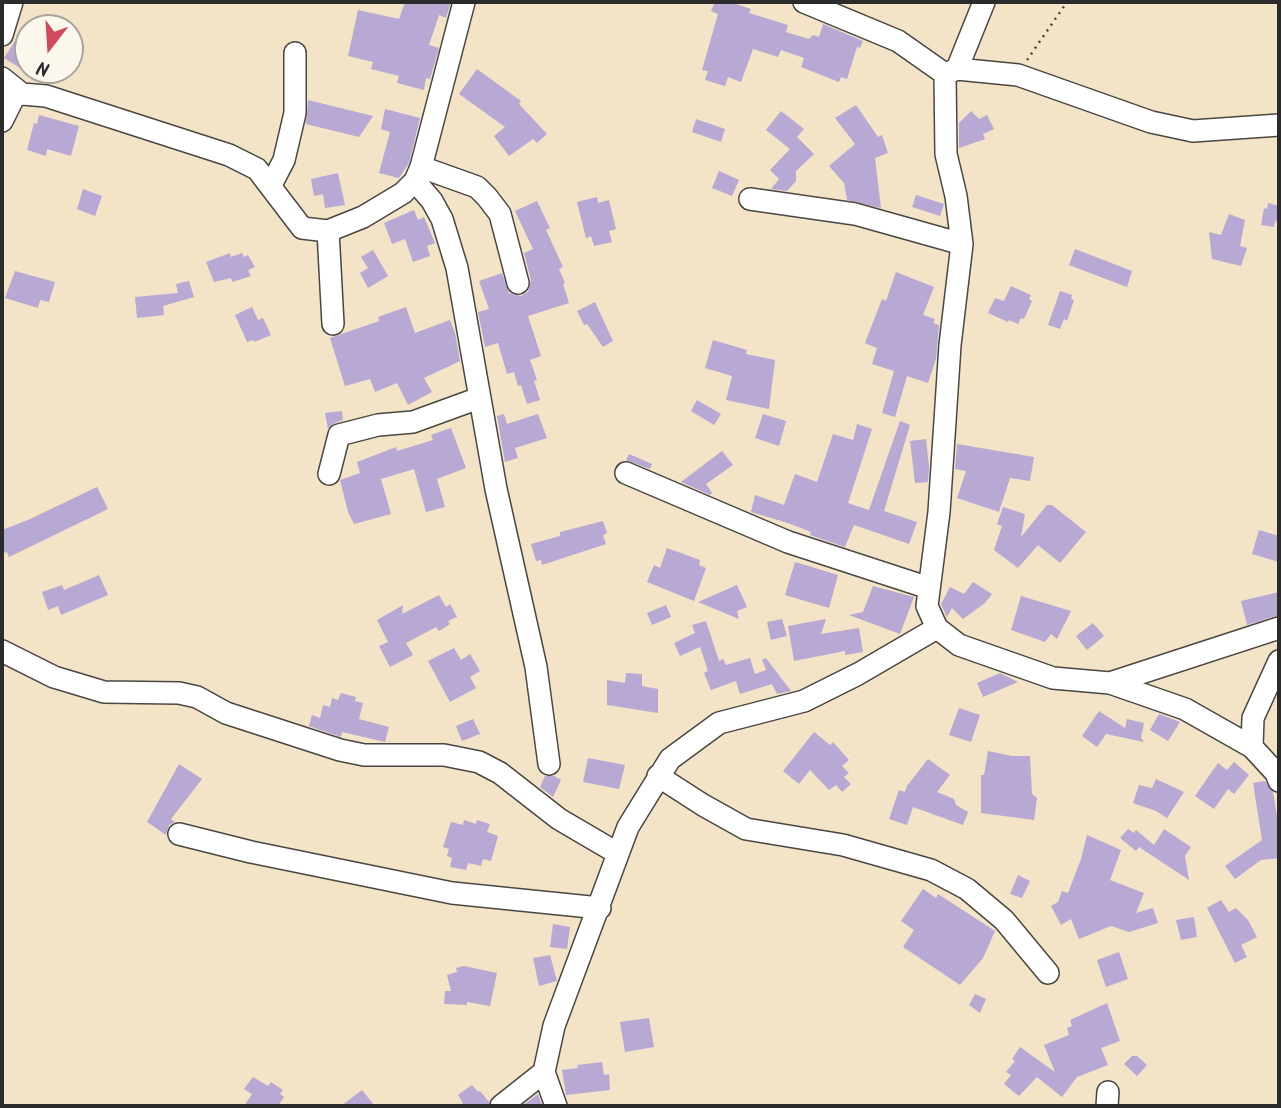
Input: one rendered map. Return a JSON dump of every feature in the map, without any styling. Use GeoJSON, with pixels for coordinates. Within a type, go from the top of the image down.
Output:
{"type":"FeatureCollection","features":[{"type":"Feature","properties":{"kind":"street"},"geometry":{"type":"LineString","coordinates":[[2,35],[12,2]]}},
{"type":"Feature","properties":{"kind":"street"},"geometry":{"type":"LineString","coordinates":[[2,121],[14,97],[22,94],[46,96],[229,155],[257,169],[302,228],[328,231],[363,217],[402,193],[418,174],[464,2]]}},
{"type":"Feature","properties":{"kind":"street"},"geometry":{"type":"LineString","coordinates":[[804,2],[898,41],[951,71],[1018,75],[1150,122],[1193,131],[1279,125]]}},
{"type":"Feature","properties":{"kind":"street"},"geometry":{"type":"LineString","coordinates":[[984,2],[951,71],[946,154],[956,196],[962,244],[950,345],[939,512],[927,606],[937,628],[959,645],[1053,678],[1110,683],[1185,709],[1252,747],[1276,773],[1279,780]]}},
{"type":"Feature","properties":{"kind":"street"},"geometry":{"type":"LineString","coordinates":[[271,185],[284,160],[295,113],[295,53]]}},
{"type":"Feature","properties":{"kind":"street"},"geometry":{"type":"LineString","coordinates":[[2,78],[22,94]]}},
{"type":"Feature","properties":{"kind":"street"},"geometry":{"type":"LineString","coordinates":[[418,174],[477,187],[487,197],[500,214],[518,283]]}},
{"type":"Feature","properties":{"kind":"street"},"geometry":{"type":"LineString","coordinates":[[418,174],[442,219],[457,268],[496,489],[536,667],[549,764]]}},
{"type":"Feature","properties":{"kind":"street"},"geometry":{"type":"LineString","coordinates":[[750,199],[855,214],[962,244]]}},
{"type":"Feature","properties":{"kind":"street"},"geometry":{"type":"LineString","coordinates":[[328,231],[333,324]]}},
{"type":"Feature","properties":{"kind":"street"},"geometry":{"type":"LineString","coordinates":[[329,474],[339,435],[378,425],[413,422],[479,398]]}},
{"type":"Feature","properties":{"kind":"street"},"geometry":{"type":"LineString","coordinates":[[626,473],[788,542],[929,588]]}},
{"type":"Feature","properties":{"kind":"street"},"geometry":{"type":"LineString","coordinates":[[556,1106],[544,1072],[554,1026],[628,827],[670,759],[719,723],[804,701],[858,674],[937,628]]}},
{"type":"Feature","properties":{"kind":"street"},"geometry":{"type":"LineString","coordinates":[[1110,683],[1279,628]]}},
{"type":"Feature","properties":{"kind":"street"},"geometry":{"type":"LineString","coordinates":[[2,651],[54,677],[104,692],[179,693],[197,697],[226,713],[340,750],[364,755],[444,755],[479,762],[500,773],[558,819],[617,853]]}},
{"type":"Feature","properties":{"kind":"street"},"geometry":{"type":"LineString","coordinates":[[1252,747],[1253,718],[1279,661]]}},
{"type":"Feature","properties":{"kind":"street"},"geometry":{"type":"LineString","coordinates":[[658,775],[746,829],[843,845],[931,870],[967,889],[1004,920],[1048,973]]}},
{"type":"Feature","properties":{"kind":"street"},"geometry":{"type":"LineString","coordinates":[[178,834],[251,852],[452,893],[600,908]]}},
{"type":"Feature","properties":{"kind":"street"},"geometry":{"type":"LineString","coordinates":[[501,1106],[544,1072]]}},
{"type":"Feature","properties":{"kind":"path"},"geometry":{"type":"LineString","coordinates":[[1018,75],[1045,31],[1067,2]]}},
{"type":"Feature","properties":{"kind":"building"},"geometry":{"type":"Polygon","coordinates":[[[405,2],[451,2],[446,18],[439,15],[429,45],[439,48],[430,79],[426,78],[424,90],[397,83],[399,76],[371,69],[373,62],[348,56],[358,10],[399,19],[405,2]]]}},
{"type":"Feature","properties":{"kind":"building"},"geometry":{"type":"Polygon","coordinates":[[[715,2],[730,2],[751,9],[749,13],[788,25],[786,32],[809,39],[813,35],[819,37],[823,24],[863,41],[860,48],[857,47],[847,79],[841,77],[839,82],[801,67],[804,58],[781,50],[778,57],[753,49],[741,82],[728,77],[725,86],[705,80],[708,71],[702,70],[718,14],[711,11],[715,2]]]}},
{"type":"Feature","properties":{"kind":"building"},"geometry":{"type":"Polygon","coordinates":[[[14,43],[14,64],[4,58],[14,43]]]}},
{"type":"Feature","properties":{"kind":"building"},"geometry":{"type":"Polygon","coordinates":[[[477,69],[521,101],[519,104],[547,134],[537,143],[533,139],[509,156],[494,136],[505,127],[459,94],[477,69]]]}},
{"type":"Feature","properties":{"kind":"building"},"geometry":{"type":"Polygon","coordinates":[[[308,100],[373,116],[359,137],[306,124],[308,100]]]}},
{"type":"Feature","properties":{"kind":"building"},"geometry":{"type":"Polygon","coordinates":[[[856,105],[878,137],[882,135],[888,153],[875,158],[881,208],[847,200],[844,183],[829,166],[855,144],[835,118],[856,105]]]}},
{"type":"Feature","properties":{"kind":"building"},"geometry":{"type":"Polygon","coordinates":[[[385,109],[420,118],[409,163],[399,178],[379,173],[390,132],[381,129],[385,109]]]}},
{"type":"Feature","properties":{"kind":"building"},"geometry":{"type":"Polygon","coordinates":[[[781,111],[804,129],[797,137],[814,154],[796,171],[796,181],[787,191],[771,189],[779,179],[770,170],[790,149],[766,130],[781,111]]]}},
{"type":"Feature","properties":{"kind":"building"},"geometry":{"type":"Polygon","coordinates":[[[971,111],[979,119],[987,115],[994,129],[983,134],[985,139],[959,148],[959,123],[971,111]]]}},
{"type":"Feature","properties":{"kind":"building"},"geometry":{"type":"Polygon","coordinates":[[[39,115],[79,126],[71,156],[47,149],[46,156],[27,150],[34,123],[37,124],[39,115]]]}},
{"type":"Feature","properties":{"kind":"building"},"geometry":{"type":"Polygon","coordinates":[[[696,119],[725,129],[721,142],[692,132],[696,119]]]}},
{"type":"Feature","properties":{"kind":"building"},"geometry":{"type":"Polygon","coordinates":[[[719,171],[739,180],[732,196],[712,188],[719,171]]]}},
{"type":"Feature","properties":{"kind":"building"},"geometry":{"type":"Polygon","coordinates":[[[338,173],[345,205],[325,208],[323,194],[314,196],[311,179],[338,173]]]}},
{"type":"Feature","properties":{"kind":"building"},"geometry":{"type":"Polygon","coordinates":[[[83,189],[102,196],[95,216],[77,209],[83,189]]]}},
{"type":"Feature","properties":{"kind":"building"},"geometry":{"type":"Polygon","coordinates":[[[916,195],[944,204],[940,216],[912,207],[916,195]]]}},
{"type":"Feature","properties":{"kind":"building"},"geometry":{"type":"Polygon","coordinates":[[[597,197],[598,203],[609,200],[616,229],[609,231],[612,242],[594,246],[591,236],[586,238],[577,202],[597,197]]]}},
{"type":"Feature","properties":{"kind":"building"},"geometry":{"type":"Polygon","coordinates":[[[537,201],[550,228],[546,230],[563,267],[559,269],[569,303],[528,316],[541,356],[530,360],[540,400],[527,404],[514,372],[507,374],[498,343],[485,347],[478,312],[489,309],[479,281],[502,273],[509,293],[521,296],[528,292],[531,280],[524,253],[533,249],[515,211],[537,201]]]}},
{"type":"Feature","properties":{"kind":"building"},"geometry":{"type":"Polygon","coordinates":[[[1268,203],[1279,206],[1279,222],[1275,221],[1274,227],[1261,225],[1264,208],[1267,209],[1268,203]]]}},
{"type":"Feature","properties":{"kind":"building"},"geometry":{"type":"Polygon","coordinates":[[[414,210],[418,220],[424,217],[435,243],[427,246],[430,256],[413,262],[405,239],[392,244],[384,223],[414,210]]]}},
{"type":"Feature","properties":{"kind":"building"},"geometry":{"type":"Polygon","coordinates":[[[1229,214],[1245,220],[1240,246],[1247,248],[1241,266],[1212,259],[1209,232],[1221,235],[1229,214]]]}},
{"type":"Feature","properties":{"kind":"building"},"geometry":{"type":"Polygon","coordinates":[[[1075,249],[1132,271],[1127,287],[1069,265],[1075,249]]]}},
{"type":"Feature","properties":{"kind":"building"},"geometry":{"type":"Polygon","coordinates":[[[373,250],[388,276],[368,288],[360,273],[368,268],[361,257],[373,250]]]}},
{"type":"Feature","properties":{"kind":"building"},"geometry":{"type":"Polygon","coordinates":[[[230,253],[231,257],[242,253],[244,257],[248,255],[255,267],[248,270],[251,276],[232,282],[231,278],[214,282],[206,262],[230,253]]]}},
{"type":"Feature","properties":{"kind":"building"},"geometry":{"type":"Polygon","coordinates":[[[15,271],[55,282],[49,302],[40,300],[38,308],[5,298],[15,271]]]}},
{"type":"Feature","properties":{"kind":"building"},"geometry":{"type":"Polygon","coordinates":[[[896,272],[934,287],[923,315],[935,319],[933,323],[939,325],[936,359],[928,383],[907,376],[895,417],[882,413],[894,371],[872,364],[877,348],[865,343],[882,299],[886,301],[896,272]]]}},
{"type":"Feature","properties":{"kind":"building"},"geometry":{"type":"Polygon","coordinates":[[[189,281],[194,297],[163,306],[164,315],[137,318],[135,297],[178,293],[176,284],[189,281]]]}},
{"type":"Feature","properties":{"kind":"building"},"geometry":{"type":"Polygon","coordinates":[[[1011,286],[1031,295],[1029,299],[1032,301],[1024,319],[1021,318],[1018,324],[988,313],[995,298],[1004,301],[1011,286]]]}},
{"type":"Feature","properties":{"kind":"building"},"geometry":{"type":"Polygon","coordinates":[[[1060,291],[1072,295],[1071,299],[1074,300],[1067,321],[1064,319],[1060,329],[1048,325],[1060,291]]]}},
{"type":"Feature","properties":{"kind":"building"},"geometry":{"type":"Polygon","coordinates":[[[595,302],[613,341],[603,347],[587,324],[584,325],[577,311],[595,302]]]}},
{"type":"Feature","properties":{"kind":"building"},"geometry":{"type":"Polygon","coordinates":[[[252,307],[258,320],[263,318],[271,335],[247,342],[235,315],[252,307]]]}},
{"type":"Feature","properties":{"kind":"building"},"geometry":{"type":"Polygon","coordinates":[[[406,307],[415,333],[450,320],[460,361],[424,378],[432,392],[408,405],[397,383],[375,392],[370,379],[345,386],[330,338],[379,321],[378,317],[406,307]]]}},
{"type":"Feature","properties":{"kind":"building"},"geometry":{"type":"Polygon","coordinates":[[[713,340],[747,350],[746,354],[775,360],[769,409],[726,400],[732,376],[705,368],[713,340]]]}},
{"type":"Feature","properties":{"kind":"building"},"geometry":{"type":"Polygon","coordinates":[[[697,400],[721,414],[714,425],[691,411],[697,400]]]}},
{"type":"Feature","properties":{"kind":"building"},"geometry":{"type":"Polygon","coordinates":[[[342,411],[343,420],[328,429],[325,413],[342,411]]]}},
{"type":"Feature","properties":{"kind":"building"},"geometry":{"type":"Polygon","coordinates":[[[504,414],[507,424],[538,414],[547,438],[515,448],[518,458],[505,462],[497,416],[504,414]]]}},
{"type":"Feature","properties":{"kind":"building"},"geometry":{"type":"Polygon","coordinates":[[[763,414],[786,421],[779,446],[755,438],[763,414]]]}},
{"type":"Feature","properties":{"kind":"building"},"geometry":{"type":"Polygon","coordinates":[[[900,421],[910,425],[884,511],[917,522],[909,544],[854,525],[845,547],[810,535],[811,532],[788,523],[751,512],[755,495],[784,505],[795,474],[817,482],[833,434],[853,440],[857,424],[872,429],[848,503],[869,510],[900,421]]]}},
{"type":"Feature","properties":{"kind":"building"},"geometry":{"type":"Polygon","coordinates":[[[451,428],[466,468],[437,479],[445,507],[426,512],[414,469],[381,479],[391,514],[354,524],[340,480],[360,473],[357,462],[396,447],[397,451],[433,440],[431,435],[451,428]]]}},
{"type":"Feature","properties":{"kind":"building"},"geometry":{"type":"Polygon","coordinates":[[[926,439],[928,482],[915,483],[910,441],[926,439]]]}},
{"type":"Feature","properties":{"kind":"building"},"geometry":{"type":"Polygon","coordinates":[[[957,444],[1034,457],[1030,481],[1010,478],[999,512],[957,498],[966,471],[955,469],[957,444]]]}},
{"type":"Feature","properties":{"kind":"building"},"geometry":{"type":"Polygon","coordinates":[[[722,451],[733,465],[706,484],[712,493],[710,495],[681,482],[722,451]]]}},
{"type":"Feature","properties":{"kind":"building"},"geometry":{"type":"Polygon","coordinates":[[[629,454],[652,464],[650,469],[626,460],[629,454]]]}},
{"type":"Feature","properties":{"kind":"building"},"geometry":{"type":"Polygon","coordinates":[[[97,487],[108,509],[9,557],[7,552],[5,553],[2,530],[97,487]]]}},
{"type":"Feature","properties":{"kind":"building"},"geometry":{"type":"Polygon","coordinates":[[[1047,505],[1052,505],[1086,532],[1060,563],[1038,545],[1018,568],[994,550],[1002,526],[997,524],[1003,507],[1025,514],[1021,537],[1047,505]]]}},
{"type":"Feature","properties":{"kind":"building"},"geometry":{"type":"Polygon","coordinates":[[[603,521],[607,533],[603,535],[606,544],[542,565],[541,560],[536,561],[531,544],[560,536],[560,532],[603,521]]]}},
{"type":"Feature","properties":{"kind":"building"},"geometry":{"type":"Polygon","coordinates":[[[1259,530],[1279,536],[1279,562],[1252,554],[1259,530]]]}},
{"type":"Feature","properties":{"kind":"building"},"geometry":{"type":"Polygon","coordinates":[[[667,548],[700,560],[699,565],[706,568],[694,601],[647,582],[654,565],[660,568],[667,548]]]}},
{"type":"Feature","properties":{"kind":"building"},"geometry":{"type":"Polygon","coordinates":[[[795,562],[838,575],[829,608],[785,595],[795,562]]]}},
{"type":"Feature","properties":{"kind":"building"},"geometry":{"type":"Polygon","coordinates":[[[99,575],[108,595],[61,615],[58,606],[48,610],[42,592],[62,585],[64,590],[99,575]]]}},
{"type":"Feature","properties":{"kind":"building"},"geometry":{"type":"Polygon","coordinates":[[[973,582],[992,594],[985,603],[963,619],[952,608],[947,617],[941,604],[950,587],[964,594],[973,582]]]}},
{"type":"Feature","properties":{"kind":"building"},"geometry":{"type":"Polygon","coordinates":[[[737,585],[747,607],[737,611],[739,619],[698,602],[737,585]]]}},
{"type":"Feature","properties":{"kind":"building"},"geometry":{"type":"Polygon","coordinates":[[[873,586],[914,597],[900,634],[849,615],[863,612],[873,586]]]}},
{"type":"Feature","properties":{"kind":"building"},"geometry":{"type":"Polygon","coordinates":[[[1279,592],[1279,615],[1247,625],[1241,601],[1279,592]]]}},
{"type":"Feature","properties":{"kind":"building"},"geometry":{"type":"Polygon","coordinates":[[[439,595],[446,607],[450,604],[457,617],[448,621],[450,624],[439,631],[436,627],[406,643],[413,655],[390,667],[379,646],[388,642],[377,620],[403,605],[402,614],[439,595]]]}},
{"type":"Feature","properties":{"kind":"building"},"geometry":{"type":"Polygon","coordinates":[[[1021,596],[1071,611],[1057,639],[1051,634],[1045,642],[1011,630],[1021,596]]]}},
{"type":"Feature","properties":{"kind":"building"},"geometry":{"type":"Polygon","coordinates":[[[666,605],[671,617],[652,625],[647,613],[666,605]]]}},
{"type":"Feature","properties":{"kind":"building"},"geometry":{"type":"Polygon","coordinates":[[[782,619],[787,636],[771,640],[767,622],[782,619]]]}},
{"type":"Feature","properties":{"kind":"building"},"geometry":{"type":"Polygon","coordinates":[[[826,619],[821,634],[859,628],[863,652],[845,655],[845,651],[794,661],[788,626],[826,619]]]}},
{"type":"Feature","properties":{"kind":"building"},"geometry":{"type":"Polygon","coordinates":[[[706,621],[719,661],[723,659],[726,665],[750,658],[755,674],[766,670],[762,660],[766,658],[791,691],[777,694],[772,684],[740,694],[736,681],[711,690],[704,673],[708,671],[700,647],[680,656],[674,643],[695,633],[692,625],[706,621]]]}},
{"type":"Feature","properties":{"kind":"building"},"geometry":{"type":"Polygon","coordinates":[[[1093,623],[1104,636],[1087,650],[1076,636],[1093,623]]]}},
{"type":"Feature","properties":{"kind":"building"},"geometry":{"type":"Polygon","coordinates":[[[454,648],[461,660],[470,654],[480,671],[470,677],[476,688],[450,702],[428,661],[454,648]]]}},
{"type":"Feature","properties":{"kind":"building"},"geometry":{"type":"Polygon","coordinates":[[[626,673],[642,674],[642,686],[658,689],[658,713],[607,705],[607,680],[625,683],[626,673]]]}},
{"type":"Feature","properties":{"kind":"building"},"geometry":{"type":"Polygon","coordinates":[[[1000,673],[1018,682],[983,697],[977,683],[1000,673]]]}},
{"type":"Feature","properties":{"kind":"building"},"geometry":{"type":"Polygon","coordinates":[[[341,693],[356,697],[355,701],[363,703],[359,719],[389,727],[385,742],[342,732],[341,737],[309,726],[312,715],[320,718],[323,705],[330,707],[332,698],[338,700],[341,693]]]}},
{"type":"Feature","properties":{"kind":"building"},"geometry":{"type":"Polygon","coordinates":[[[959,708],[980,715],[971,742],[949,735],[959,708]]]}},
{"type":"Feature","properties":{"kind":"building"},"geometry":{"type":"Polygon","coordinates":[[[1099,711],[1125,728],[1127,719],[1144,723],[1141,738],[1144,742],[1106,734],[1097,747],[1082,736],[1099,711]]]}},
{"type":"Feature","properties":{"kind":"building"},"geometry":{"type":"Polygon","coordinates":[[[1159,714],[1180,722],[1168,741],[1150,730],[1159,714]]]}},
{"type":"Feature","properties":{"kind":"building"},"geometry":{"type":"Polygon","coordinates":[[[473,719],[480,734],[462,741],[456,726],[473,719]]]}},
{"type":"Feature","properties":{"kind":"building"},"geometry":{"type":"Polygon","coordinates":[[[814,732],[830,745],[833,742],[849,760],[842,766],[849,773],[844,777],[851,784],[842,792],[836,785],[829,790],[810,770],[799,784],[783,771],[814,732]]]}},
{"type":"Feature","properties":{"kind":"building"},"geometry":{"type":"Polygon","coordinates":[[[988,751],[1012,756],[1030,756],[1032,794],[1037,798],[1034,820],[981,813],[981,775],[984,775],[988,751]]]}},
{"type":"Feature","properties":{"kind":"building"},"geometry":{"type":"Polygon","coordinates":[[[588,758],[625,765],[619,789],[583,782],[588,758]]]}},
{"type":"Feature","properties":{"kind":"building"},"geometry":{"type":"Polygon","coordinates":[[[928,759],[950,775],[937,792],[954,799],[956,805],[968,812],[963,825],[913,807],[907,825],[889,819],[899,790],[905,792],[928,759]]]}},
{"type":"Feature","properties":{"kind":"building"},"geometry":{"type":"Polygon","coordinates":[[[1234,762],[1249,775],[1234,794],[1228,789],[1214,809],[1195,796],[1218,763],[1227,770],[1234,762]]]}},
{"type":"Feature","properties":{"kind":"building"},"geometry":{"type":"Polygon","coordinates":[[[179,764],[202,779],[171,819],[175,822],[169,825],[166,835],[147,822],[179,764]]]}},
{"type":"Feature","properties":{"kind":"building"},"geometry":{"type":"Polygon","coordinates":[[[545,776],[554,776],[561,780],[553,797],[540,787],[545,776]]]}},
{"type":"Feature","properties":{"kind":"building"},"geometry":{"type":"Polygon","coordinates":[[[1156,779],[1184,792],[1167,818],[1133,803],[1139,785],[1152,788],[1156,779]]]}},
{"type":"Feature","properties":{"kind":"building"},"geometry":{"type":"Polygon","coordinates":[[[1265,781],[1273,792],[1279,828],[1279,858],[1261,860],[1235,879],[1225,866],[1262,840],[1253,783],[1265,781]]]}},
{"type":"Feature","properties":{"kind":"building"},"geometry":{"type":"Polygon","coordinates":[[[464,820],[476,824],[477,820],[490,824],[487,832],[498,836],[491,861],[483,859],[481,866],[468,863],[466,870],[450,867],[452,858],[447,856],[449,849],[443,847],[451,822],[463,825],[464,820]]]}},
{"type":"Feature","properties":{"kind":"building"},"geometry":{"type":"Polygon","coordinates":[[[1128,829],[1134,833],[1136,830],[1154,845],[1164,829],[1191,847],[1185,856],[1189,880],[1139,847],[1136,851],[1120,838],[1128,829]]]}},
{"type":"Feature","properties":{"kind":"building"},"geometry":{"type":"Polygon","coordinates":[[[1087,835],[1121,850],[1110,880],[1144,893],[1136,913],[1153,908],[1158,923],[1129,932],[1111,926],[1079,939],[1071,919],[1061,925],[1051,906],[1058,902],[1062,891],[1068,893],[1087,835]]]}},
{"type":"Feature","properties":{"kind":"building"},"geometry":{"type":"Polygon","coordinates":[[[1018,875],[1030,881],[1022,898],[1010,894],[1018,875]]]}},
{"type":"Feature","properties":{"kind":"building"},"geometry":{"type":"Polygon","coordinates":[[[923,889],[936,898],[938,894],[995,931],[983,958],[960,985],[903,947],[914,930],[901,921],[923,889]]]}},
{"type":"Feature","properties":{"kind":"building"},"geometry":{"type":"Polygon","coordinates":[[[1221,900],[1229,912],[1236,908],[1248,920],[1257,937],[1241,945],[1247,957],[1235,963],[1207,908],[1221,900]]]}},
{"type":"Feature","properties":{"kind":"building"},"geometry":{"type":"Polygon","coordinates":[[[1194,917],[1197,937],[1181,940],[1176,920],[1194,917]]]}},
{"type":"Feature","properties":{"kind":"building"},"geometry":{"type":"Polygon","coordinates":[[[553,924],[570,927],[567,949],[550,947],[553,924]]]}},
{"type":"Feature","properties":{"kind":"building"},"geometry":{"type":"Polygon","coordinates":[[[1119,952],[1128,979],[1106,987],[1097,960],[1119,952]]]}},
{"type":"Feature","properties":{"kind":"building"},"geometry":{"type":"Polygon","coordinates":[[[550,955],[557,981],[539,986],[533,958],[550,955]]]}},
{"type":"Feature","properties":{"kind":"building"},"geometry":{"type":"Polygon","coordinates":[[[464,966],[497,973],[490,1006],[467,1002],[467,1005],[444,1004],[445,991],[451,991],[447,975],[464,966]]]}},
{"type":"Feature","properties":{"kind":"building"},"geometry":{"type":"Polygon","coordinates":[[[975,994],[986,999],[980,1013],[969,1005],[975,994]]]}},
{"type":"Feature","properties":{"kind":"building"},"geometry":{"type":"Polygon","coordinates":[[[1107,1003],[1120,1041],[1101,1048],[1108,1065],[1077,1077],[1062,1097],[1037,1077],[1019,1096],[1004,1084],[1011,1075],[1006,1072],[1015,1061],[1012,1059],[1020,1047],[1055,1072],[1044,1045],[1069,1035],[1067,1028],[1072,1026],[1070,1020],[1107,1003]]]}},
{"type":"Feature","properties":{"kind":"building"},"geometry":{"type":"Polygon","coordinates":[[[649,1018],[654,1047],[625,1052],[620,1022],[649,1018]]]}},
{"type":"Feature","properties":{"kind":"building"},"geometry":{"type":"Polygon","coordinates":[[[1132,1056],[1137,1056],[1147,1065],[1137,1076],[1124,1064],[1132,1056]]]}},
{"type":"Feature","properties":{"kind":"building"},"geometry":{"type":"Polygon","coordinates":[[[602,1062],[604,1075],[609,1074],[610,1090],[566,1095],[562,1070],[602,1062]]]}},
{"type":"Feature","properties":{"kind":"building"},"geometry":{"type":"Polygon","coordinates":[[[253,1077],[268,1086],[271,1082],[283,1090],[280,1094],[284,1097],[278,1106],[244,1106],[252,1094],[244,1089],[253,1077]]]}},
{"type":"Feature","properties":{"kind":"building"},"geometry":{"type":"Polygon","coordinates":[[[472,1085],[489,1102],[488,1106],[458,1106],[463,1103],[458,1095],[472,1085]]]}},
{"type":"Feature","properties":{"kind":"building"},"geometry":{"type":"Polygon","coordinates":[[[362,1090],[375,1106],[341,1106],[362,1090]]]}},
{"type":"Feature","properties":{"kind":"building"},"geometry":{"type":"Polygon","coordinates":[[[538,1094],[542,1106],[522,1106],[538,1094]]]}}]}
